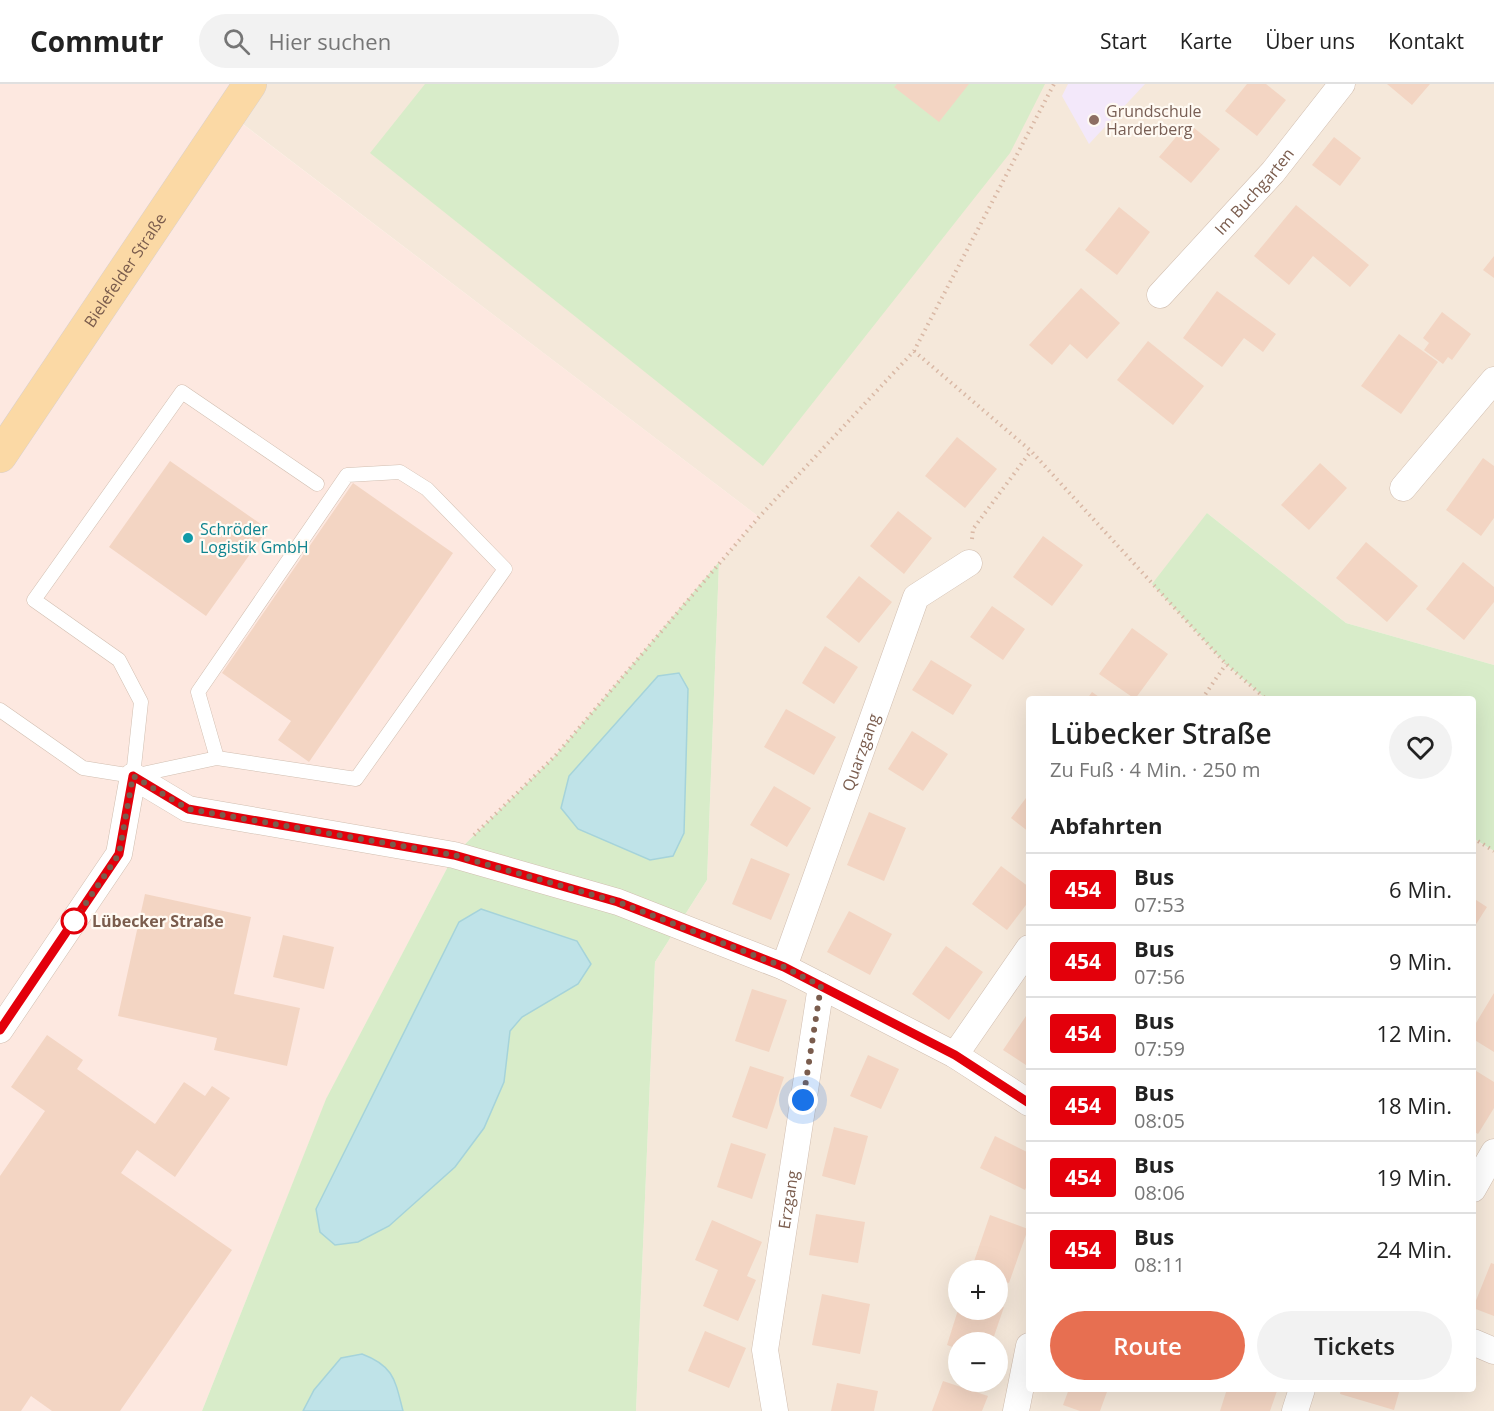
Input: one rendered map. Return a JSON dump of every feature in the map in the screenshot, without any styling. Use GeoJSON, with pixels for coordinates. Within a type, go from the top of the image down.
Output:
{"type":"FeatureCollection","features":[{"type":"Feature","properties":{"kind":"main road","name":"Bielefelder Straße"},"geometry":{"type":"LineString","coordinates":[[0,456],[250,84]]}},
{"type":"Feature","properties":{"kind":"street","name":"Im Buchgarten"},"geometry":{"type":"LineString","coordinates":[[1160,295],[1273,172],[1342,84]]}},
{"type":"Feature","properties":{"kind":"street"},"geometry":{"type":"LineString","coordinates":[[1403,488],[1494,380]]}},
{"type":"Feature","properties":{"kind":"street","name":"Quarzgang"},"geometry":{"type":"LineString","coordinates":[[784,967],[916,597],[969,563]]}},
{"type":"Feature","properties":{"kind":"street"},"geometry":{"type":"LineString","coordinates":[[2,1023],[119,854],[133,776],[188,809],[454,855],[618,902],[784,967],[955,1055],[1026,1101]]}},
{"type":"Feature","properties":{"kind":"street"},"geometry":{"type":"LineString","coordinates":[[955,1055],[1026,952]]}},
{"type":"Feature","properties":{"kind":"street","name":"Erzgang"},"geometry":{"type":"LineString","coordinates":[[776,1411],[765,1350],[821,986]]}},
{"type":"Feature","properties":{"kind":"street"},"geometry":{"type":"LineString","coordinates":[[1476,1184],[1494,1152]]}},
{"type":"Feature","properties":{"kind":"street"},"geometry":{"type":"LineString","coordinates":[[1476,1343],[1494,1351]]}},
{"type":"Feature","properties":{"kind":"street"},"geometry":{"type":"LineString","coordinates":[[1016,1411],[1026,1361]]}},
{"type":"Feature","properties":{"kind":"street"},"geometry":{"type":"LineString","coordinates":[[1295,1411],[1301,1392]]}},
{"type":"Feature","properties":{"kind":"lane"},"geometry":{"type":"LineString","coordinates":[[133,776],[141,702],[119,660],[34,600],[182,392],[317,484]]}},
{"type":"Feature","properties":{"kind":"lane"},"geometry":{"type":"LineString","coordinates":[[0,710],[83,768],[133,776],[217,758],[356,779],[505,569],[428,489],[400,472],[347,475],[198,692],[217,758]]}},
{"type":"Feature","properties":{"kind":"path"},"geometry":{"type":"LineString","coordinates":[[454,855],[555,756],[759,517],[914,351],[1054,84]]}},
{"type":"Feature","properties":{"kind":"path"},"geometry":{"type":"LineString","coordinates":[[914,351],[1031,451],[1226,664],[1263,696]]}},
{"type":"Feature","properties":{"kind":"path"},"geometry":{"type":"LineString","coordinates":[[969,563],[973,529],[1031,451]]}},
{"type":"Feature","properties":{"kind":"path"},"geometry":{"type":"LineString","coordinates":[[1204,696],[1226,664]]}},
{"type":"Feature","properties":{"kind":"path"},"geometry":{"type":"LineString","coordinates":[[1476,840],[1494,851]]}},
{"type":"Feature","properties":{"kind":"shaded area"},"geometry":{"type":"Polygon","coordinates":[[[0,84],[252,84],[232,116],[759,517],[555,756],[454,855],[326,1100],[202,1411],[0,1411],[0,84]]]}},
{"type":"Feature","properties":{"kind":"shaded area"},"geometry":{"type":"Polygon","coordinates":[[[252,84],[1494,84],[1494,665],[1346,623],[1207,513],[1226,664],[1263,696],[1026,696],[1026,1392],[1476,1392],[1476,840],[1494,851],[1494,1411],[636,1411],[655,962],[707,880],[719,562],[759,517],[231,115],[252,84]]]}},
{"type":"Feature","properties":{"kind":"shaded area","name":"Grundschule Harderberg"},"geometry":{"type":"Polygon","coordinates":[[[1068,84],[1145,84],[1089,144],[1062,96],[1068,84]]]}},
{"type":"Feature","properties":{"kind":"green space"},"geometry":{"type":"Polygon","coordinates":[[[425,84],[1045,84],[1010,153],[763,466],[370,153],[425,84]]]}},
{"type":"Feature","properties":{"kind":"green space"},"geometry":{"type":"Polygon","coordinates":[[[1207,513],[1346,623],[1494,665],[1494,851],[1476,840],[1476,696],[1263,696],[1226,664],[1152,584],[1207,513]]]}},
{"type":"Feature","properties":{"kind":"green space"},"geometry":{"type":"Polygon","coordinates":[[[719,562],[707,880],[655,962],[636,1411],[202,1411],[326,1099],[454,855],[555,756],[719,562]]]}},
{"type":"Feature","properties":{"kind":"water"},"geometry":{"type":"Polygon","coordinates":[[[679,673],[688,689],[684,833],[673,856],[650,860],[578,829],[561,808],[569,776],[658,676],[679,673]]]}},
{"type":"Feature","properties":{"kind":"water"},"geometry":{"type":"Polygon","coordinates":[[[481,909],[577,941],[591,964],[578,984],[522,1017],[510,1031],[504,1082],[484,1128],[455,1167],[389,1226],[358,1242],[335,1245],[320,1232],[316,1209],[459,922],[481,909]]]}},
{"type":"Feature","properties":{"kind":"water"},"geometry":{"type":"Polygon","coordinates":[[[362,1354],[381,1364],[392,1375],[403,1411],[303,1411],[314,1390],[341,1358],[362,1354]]]}},
{"type":"Feature","properties":{"kind":"building"},"geometry":{"type":"Polygon","coordinates":[[[897,84],[969,84],[939,122],[894,87],[897,84]]]}},
{"type":"Feature","properties":{"kind":"building"},"geometry":{"type":"Polygon","coordinates":[[[1247,84],[1266,84],[1286,100],[1257,136],[1225,111],[1247,84]]]}},
{"type":"Feature","properties":{"kind":"building"},"geometry":{"type":"Polygon","coordinates":[[[1387,84],[1430,84],[1412,105],[1387,84]]]}},
{"type":"Feature","properties":{"kind":"building"},"geometry":{"type":"Polygon","coordinates":[[[1188,123],[1220,149],[1191,183],[1159,157],[1188,123]]]}},
{"type":"Feature","properties":{"kind":"building"},"geometry":{"type":"Polygon","coordinates":[[[1334,137],[1361,158],[1340,186],[1312,165],[1334,137]]]}},
{"type":"Feature","properties":{"kind":"building"},"geometry":{"type":"Polygon","coordinates":[[[1296,205],[1369,265],[1350,287],[1313,256],[1289,285],[1254,256],[1296,205]]]}},
{"type":"Feature","properties":{"kind":"building"},"geometry":{"type":"Polygon","coordinates":[[[1119,207],[1150,232],[1117,275],[1085,250],[1119,207]]]}},
{"type":"Feature","properties":{"kind":"building"},"geometry":{"type":"Polygon","coordinates":[[[1494,256],[1494,278],[1483,270],[1494,256]]]}},
{"type":"Feature","properties":{"kind":"building"},"geometry":{"type":"Polygon","coordinates":[[[1081,288],[1120,323],[1087,359],[1070,344],[1052,365],[1029,345],[1081,288]]]}},
{"type":"Feature","properties":{"kind":"building"},"geometry":{"type":"Polygon","coordinates":[[[1217,291],[1276,334],[1263,352],[1244,338],[1222,367],[1183,338],[1217,291]]]}},
{"type":"Feature","properties":{"kind":"building"},"geometry":{"type":"Polygon","coordinates":[[[1442,312],[1471,334],[1452,360],[1448,357],[1443,364],[1424,350],[1429,343],[1423,338],[1442,312]]]}},
{"type":"Feature","properties":{"kind":"building"},"geometry":{"type":"Polygon","coordinates":[[[1399,334],[1438,362],[1401,414],[1361,386],[1399,334]]]}},
{"type":"Feature","properties":{"kind":"building"},"geometry":{"type":"Polygon","coordinates":[[[1148,341],[1204,386],[1173,425],[1117,380],[1148,341]]]}},
{"type":"Feature","properties":{"kind":"building"},"geometry":{"type":"Polygon","coordinates":[[[957,437],[997,469],[965,508],[925,476],[957,437]]]}},
{"type":"Feature","properties":{"kind":"building"},"geometry":{"type":"Polygon","coordinates":[[[1483,458],[1494,466],[1494,518],[1481,536],[1446,510],[1483,458]]]}},
{"type":"Feature","properties":{"kind":"building","name":"Schröder Logistik GmbH"},"geometry":{"type":"Polygon","coordinates":[[[170,461],[268,529],[206,616],[109,547],[170,461]]]}},
{"type":"Feature","properties":{"kind":"building"},"geometry":{"type":"Polygon","coordinates":[[[1320,463],[1347,488],[1309,530],[1281,505],[1320,463]]]}},
{"type":"Feature","properties":{"kind":"building"},"geometry":{"type":"Polygon","coordinates":[[[353,483],[453,553],[309,762],[278,740],[291,721],[222,673],[353,483]]]}},
{"type":"Feature","properties":{"kind":"building"},"geometry":{"type":"Polygon","coordinates":[[[898,511],[932,538],[904,574],[870,546],[898,511]]]}},
{"type":"Feature","properties":{"kind":"building"},"geometry":{"type":"Polygon","coordinates":[[[1043,536],[1083,565],[1052,606],[1013,577],[1043,536]]]}},
{"type":"Feature","properties":{"kind":"building"},"geometry":{"type":"Polygon","coordinates":[[[1366,542],[1418,586],[1387,622],[1336,578],[1366,542]]]}},
{"type":"Feature","properties":{"kind":"building"},"geometry":{"type":"Polygon","coordinates":[[[1463,562],[1494,587],[1494,602],[1464,640],[1426,609],[1463,562]]]}},
{"type":"Feature","properties":{"kind":"building"},"geometry":{"type":"Polygon","coordinates":[[[859,576],[892,602],[859,643],[826,617],[859,576]]]}},
{"type":"Feature","properties":{"kind":"building"},"geometry":{"type":"Polygon","coordinates":[[[992,606],[1025,629],[1003,660],[970,637],[992,606]]]}},
{"type":"Feature","properties":{"kind":"building"},"geometry":{"type":"Polygon","coordinates":[[[1132,628],[1168,654],[1137,696],[1131,696],[1099,674],[1132,628]]]}},
{"type":"Feature","properties":{"kind":"building"},"geometry":{"type":"Polygon","coordinates":[[[825,646],[858,667],[834,704],[802,683],[825,646]]]}},
{"type":"Feature","properties":{"kind":"building"},"geometry":{"type":"Polygon","coordinates":[[[931,660],[972,685],[953,715],[912,690],[931,660]]]}},
{"type":"Feature","properties":{"kind":"building"},"geometry":{"type":"Polygon","coordinates":[[[786,709],[836,737],[814,775],[764,747],[786,709]]]}},
{"type":"Feature","properties":{"kind":"building"},"geometry":{"type":"Polygon","coordinates":[[[912,731],[948,754],[923,791],[888,769],[912,731]]]}},
{"type":"Feature","properties":{"kind":"building"},"geometry":{"type":"Polygon","coordinates":[[[774,786],[811,808],[787,847],[750,825],[774,786]]]}},
{"type":"Feature","properties":{"kind":"building"},"geometry":{"type":"Polygon","coordinates":[[[1026,798],[1026,830],[1011,818],[1026,798]]]}},
{"type":"Feature","properties":{"kind":"building"},"geometry":{"type":"Polygon","coordinates":[[[869,812],[906,828],[884,881],[847,865],[869,812]]]}},
{"type":"Feature","properties":{"kind":"building"},"geometry":{"type":"Polygon","coordinates":[[[751,858],[790,874],[771,920],[732,904],[751,858]]]}},
{"type":"Feature","properties":{"kind":"building"},"geometry":{"type":"Polygon","coordinates":[[[1001,866],[1026,885],[1026,905],[1007,930],[972,904],[1001,866]]]}},
{"type":"Feature","properties":{"kind":"building"},"geometry":{"type":"Polygon","coordinates":[[[145,894],[251,917],[234,994],[300,1008],[287,1066],[214,1050],[217,1038],[118,1016],[145,894]]]}},
{"type":"Feature","properties":{"kind":"building"},"geometry":{"type":"Polygon","coordinates":[[[1476,900],[1487,907],[1476,924],[1476,900]]]}},
{"type":"Feature","properties":{"kind":"building"},"geometry":{"type":"Polygon","coordinates":[[[849,911],[892,934],[870,975],[827,952],[849,911]]]}},
{"type":"Feature","properties":{"kind":"building"},"geometry":{"type":"Polygon","coordinates":[[[283,935],[334,947],[324,989],[273,977],[283,935]]]}},
{"type":"Feature","properties":{"kind":"building"},"geometry":{"type":"Polygon","coordinates":[[[946,946],[983,972],[949,1020],[912,994],[946,946]]]}},
{"type":"Feature","properties":{"kind":"building"},"geometry":{"type":"Polygon","coordinates":[[[752,989],[787,1000],[769,1052],[735,1041],[752,989]]]}},
{"type":"Feature","properties":{"kind":"building"},"geometry":{"type":"Polygon","coordinates":[[[1494,993],[1494,1052],[1476,1041],[1476,1023],[1494,993]]]}},
{"type":"Feature","properties":{"kind":"building"},"geometry":{"type":"Polygon","coordinates":[[[1026,1016],[1026,1065],[1003,1050],[1026,1016]]]}},
{"type":"Feature","properties":{"kind":"building"},"geometry":{"type":"Polygon","coordinates":[[[47,1035],[83,1060],[77,1069],[155,1124],[184,1082],[205,1096],[212,1086],[230,1098],[175,1177],[137,1150],[121,1173],[232,1250],[120,1411],[52,1411],[31,1396],[21,1411],[0,1411],[0,1176],[45,1111],[11,1087],[47,1035]]]}},
{"type":"Feature","properties":{"kind":"building"},"geometry":{"type":"Polygon","coordinates":[[[868,1055],[899,1069],[881,1109],[850,1096],[868,1055]]]}},
{"type":"Feature","properties":{"kind":"building"},"geometry":{"type":"Polygon","coordinates":[[[750,1066],[784,1077],[767,1129],[732,1117],[750,1066]]]}},
{"type":"Feature","properties":{"kind":"building"},"geometry":{"type":"Polygon","coordinates":[[[1476,1071],[1494,1082],[1494,1108],[1478,1134],[1476,1133],[1476,1071]]]}},
{"type":"Feature","properties":{"kind":"building"},"geometry":{"type":"Polygon","coordinates":[[[834,1127],[868,1136],[855,1185],[822,1176],[834,1127]]]}},
{"type":"Feature","properties":{"kind":"building"},"geometry":{"type":"Polygon","coordinates":[[[995,1136],[1026,1152],[1025,1190],[980,1168],[995,1136]]]}},
{"type":"Feature","properties":{"kind":"building"},"geometry":{"type":"Polygon","coordinates":[[[731,1143],[766,1154],[752,1199],[717,1187],[731,1143]]]}},
{"type":"Feature","properties":{"kind":"building"},"geometry":{"type":"Polygon","coordinates":[[[816,1214],[865,1222],[858,1263],[809,1255],[816,1214]]]}},
{"type":"Feature","properties":{"kind":"building"},"geometry":{"type":"Polygon","coordinates":[[[990,1215],[1026,1228],[1026,1235],[1009,1283],[1008,1260],[974,1260],[990,1215]]]}},
{"type":"Feature","properties":{"kind":"building"},"geometry":{"type":"Polygon","coordinates":[[[712,1220],[762,1242],[747,1276],[756,1280],[738,1321],[703,1306],[718,1270],[695,1260],[712,1220]]]}},
{"type":"Feature","properties":{"kind":"building"},"geometry":{"type":"Polygon","coordinates":[[[1491,1263],[1494,1264],[1494,1316],[1476,1309],[1476,1300],[1491,1263]]]}},
{"type":"Feature","properties":{"kind":"building"},"geometry":{"type":"Polygon","coordinates":[[[822,1294],[870,1304],[860,1354],[812,1345],[822,1294]]]}},
{"type":"Feature","properties":{"kind":"building"},"geometry":{"type":"Polygon","coordinates":[[[955,1320],[1000,1320],[995,1332],[951,1332],[955,1320]]]}},
{"type":"Feature","properties":{"kind":"building"},"geometry":{"type":"Polygon","coordinates":[[[705,1331],[746,1348],[729,1388],[688,1371],[705,1331]]]}},
{"type":"Feature","properties":{"kind":"building"},"geometry":{"type":"Polygon","coordinates":[[[943,1381],[948,1383],[948,1392],[976,1392],[988,1396],[982,1411],[932,1411],[943,1381]]]}},
{"type":"Feature","properties":{"kind":"building"},"geometry":{"type":"Polygon","coordinates":[[[837,1383],[878,1391],[874,1411],[831,1411],[837,1383]]]}},
{"type":"Feature","properties":{"kind":"building"},"geometry":{"type":"Polygon","coordinates":[[[1068,1392],[1107,1392],[1100,1411],[1080,1411],[1063,1405],[1068,1392]]]}},
{"type":"Feature","properties":{"kind":"building"},"geometry":{"type":"Polygon","coordinates":[[[1226,1392],[1277,1392],[1270,1411],[1220,1411],[1226,1392]]]}},
{"type":"Feature","properties":{"kind":"building"},"geometry":{"type":"Polygon","coordinates":[[[1340,1392],[1399,1392],[1394,1410],[1340,1394],[1340,1392]]]}},
{"type":"Feature","properties":{"kind":"bus line","name":"454"},"geometry":{"type":"LineString","coordinates":[[0,1030],[119,854],[133,776],[188,809],[454,855],[618,902],[784,967],[955,1055],[1026,1101]]}},
{"type":"Feature","properties":{"kind":"place","name":"Grundschule Harderberg"},"geometry":{"type":"Point","coordinates":[1094,120]}},
{"type":"Feature","properties":{"kind":"place","name":"Schröder Logistik GmbH"},"geometry":{"type":"Point","coordinates":[188,538]}},
{"type":"Feature","properties":{"kind":"place","name":"Lübecker Straße"},"geometry":{"type":"Point","coordinates":[74,921]}},
{"type":"Feature","properties":{"kind":"route"},"geometry":{"type":"LineString","coordinates":[[74,921],[119,854],[133,776],[188,809],[454,855],[618,902],[784,967],[821,986],[803,1100]]}}]}
